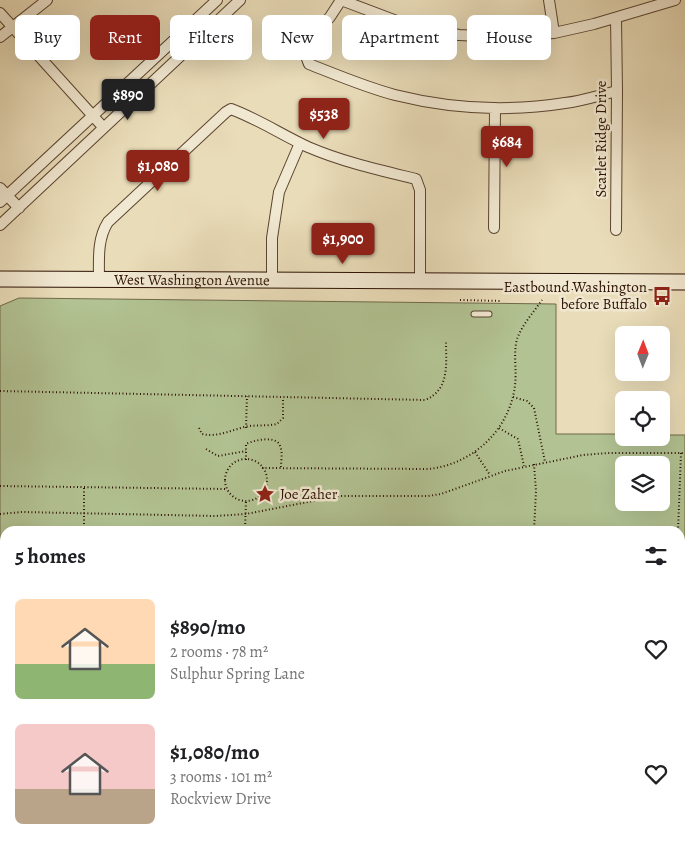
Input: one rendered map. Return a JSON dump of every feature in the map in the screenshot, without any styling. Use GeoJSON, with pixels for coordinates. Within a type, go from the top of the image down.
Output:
{"type":"FeatureCollection","features":[{"type":"Feature","properties":{"kind":"main road","name":"West Washington Avenue"},"geometry":{"type":"LineString","coordinates":[[0,279],[685,282]]}},
{"type":"Feature","properties":{"kind":"street"},"geometry":{"type":"LineString","coordinates":[[0,37],[47,0]]}},
{"type":"Feature","properties":{"kind":"street"},"geometry":{"type":"LineString","coordinates":[[19,208],[2,195],[93,117],[217,0]]}},
{"type":"Feature","properties":{"kind":"street"},"geometry":{"type":"LineString","coordinates":[[0,225],[240,0]]}},
{"type":"Feature","properties":{"kind":"street"},"geometry":{"type":"LineString","coordinates":[[617,91],[566,103],[495,109],[445,105],[394,95],[358,83],[309,64],[304,51],[307,42],[330,17],[341,0],[410,26],[459,35],[502,37],[554,33],[616,18],[675,0]]}},
{"type":"Feature","properties":{"kind":"street"},"geometry":{"type":"LineString","coordinates":[[548,0],[554,33]]}},
{"type":"Feature","properties":{"kind":"street"},"geometry":{"type":"LineString","coordinates":[[0,13],[103,128]]}},
{"type":"Feature","properties":{"kind":"street","name":"Scarlet Ridge Drive"},"geometry":{"type":"LineString","coordinates":[[616,18],[616,230]]}},
{"type":"Feature","properties":{"kind":"street"},"geometry":{"type":"LineString","coordinates":[[494,228],[495,109]]}},
{"type":"Feature","properties":{"kind":"street"},"geometry":{"type":"LineString","coordinates":[[100,280],[100,242],[103,230],[108,222],[226,112],[231,110],[244,114],[300,143],[357,165],[416,179],[420,190],[420,281]]}},
{"type":"Feature","properties":{"kind":"street"},"geometry":{"type":"LineString","coordinates":[[272,280],[272,238],[279,192],[300,143]]}},
{"type":"Feature","properties":{"kind":"lane"},"geometry":{"type":"LineString","coordinates":[[474,314],[489,314]]}},
{"type":"Feature","properties":{"kind":"path"},"geometry":{"type":"LineString","coordinates":[[460,300],[502,301]]}},
{"type":"Feature","properties":{"kind":"path"},"geometry":{"type":"LineString","coordinates":[[262,468],[434,469],[454,463],[475,452],[499,428],[513,397],[516,343],[522,328],[542,300]]}},
{"type":"Feature","properties":{"kind":"path"},"geometry":{"type":"LineString","coordinates":[[0,391],[424,400],[436,394],[443,384],[446,368],[446,341]]}},
{"type":"Feature","properties":{"kind":"path"},"geometry":{"type":"LineString","coordinates":[[246,427],[247,396]]}},
{"type":"Feature","properties":{"kind":"path"},"geometry":{"type":"LineString","coordinates":[[513,397],[527,401],[534,408],[546,462]]}},
{"type":"Feature","properties":{"kind":"path"},"geometry":{"type":"LineString","coordinates":[[199,428],[202,434],[210,435],[246,427],[280,423],[283,418],[283,398]]}},
{"type":"Feature","properties":{"kind":"path"},"geometry":{"type":"LineString","coordinates":[[499,428],[518,439],[524,466]]}},
{"type":"Feature","properties":{"kind":"path"},"geometry":{"type":"LineString","coordinates":[[246,460],[246,442],[278,441],[281,450],[281,467]]}},
{"type":"Feature","properties":{"kind":"path"},"geometry":{"type":"LineString","coordinates":[[206,449],[218,456],[246,450]]}},
{"type":"Feature","properties":{"kind":"path"},"geometry":{"type":"LineString","coordinates":[[475,452],[491,475]]}},
{"type":"Feature","properties":{"kind":"path"},"geometry":{"type":"LineString","coordinates":[[0,514],[84,513],[215,516],[246,514],[339,496],[428,496],[441,494],[491,475],[524,466],[583,455],[608,453],[685,453]]}},
{"type":"Feature","properties":{"kind":"path"},"geometry":{"type":"LineString","coordinates":[[678,526],[681,453]]}},
{"type":"Feature","properties":{"kind":"path"},"geometry":{"type":"LineString","coordinates":[[246,460],[254,462],[262,468],[267,480],[263,492],[256,498],[246,501],[234,497],[225,481],[229,469],[236,463],[246,460]]}},
{"type":"Feature","properties":{"kind":"path"},"geometry":{"type":"LineString","coordinates":[[534,464],[536,491],[534,526]]}},
{"type":"Feature","properties":{"kind":"path"},"geometry":{"type":"LineString","coordinates":[[0,486],[228,489]]}},
{"type":"Feature","properties":{"kind":"path"},"geometry":{"type":"LineString","coordinates":[[84,487],[84,526]]}},
{"type":"Feature","properties":{"kind":"path"},"geometry":{"type":"LineString","coordinates":[[245,526],[246,501]]}},
{"type":"Feature","properties":{"kind":"green space"},"geometry":{"type":"Polygon","coordinates":[[[19,298],[556,304],[556,434],[615,434],[615,446],[670,446],[670,435],[685,435],[685,526],[0,526],[0,306],[19,298]]]}},
{"type":"Feature","properties":{"kind":"place","name":"Eastbound Washington before Buffalo"},"geometry":{"type":"Point","coordinates":[662,296]}},
{"type":"Feature","properties":{"kind":"place","name":"Joe Zaher"},"geometry":{"type":"Point","coordinates":[265,494]}}]}
